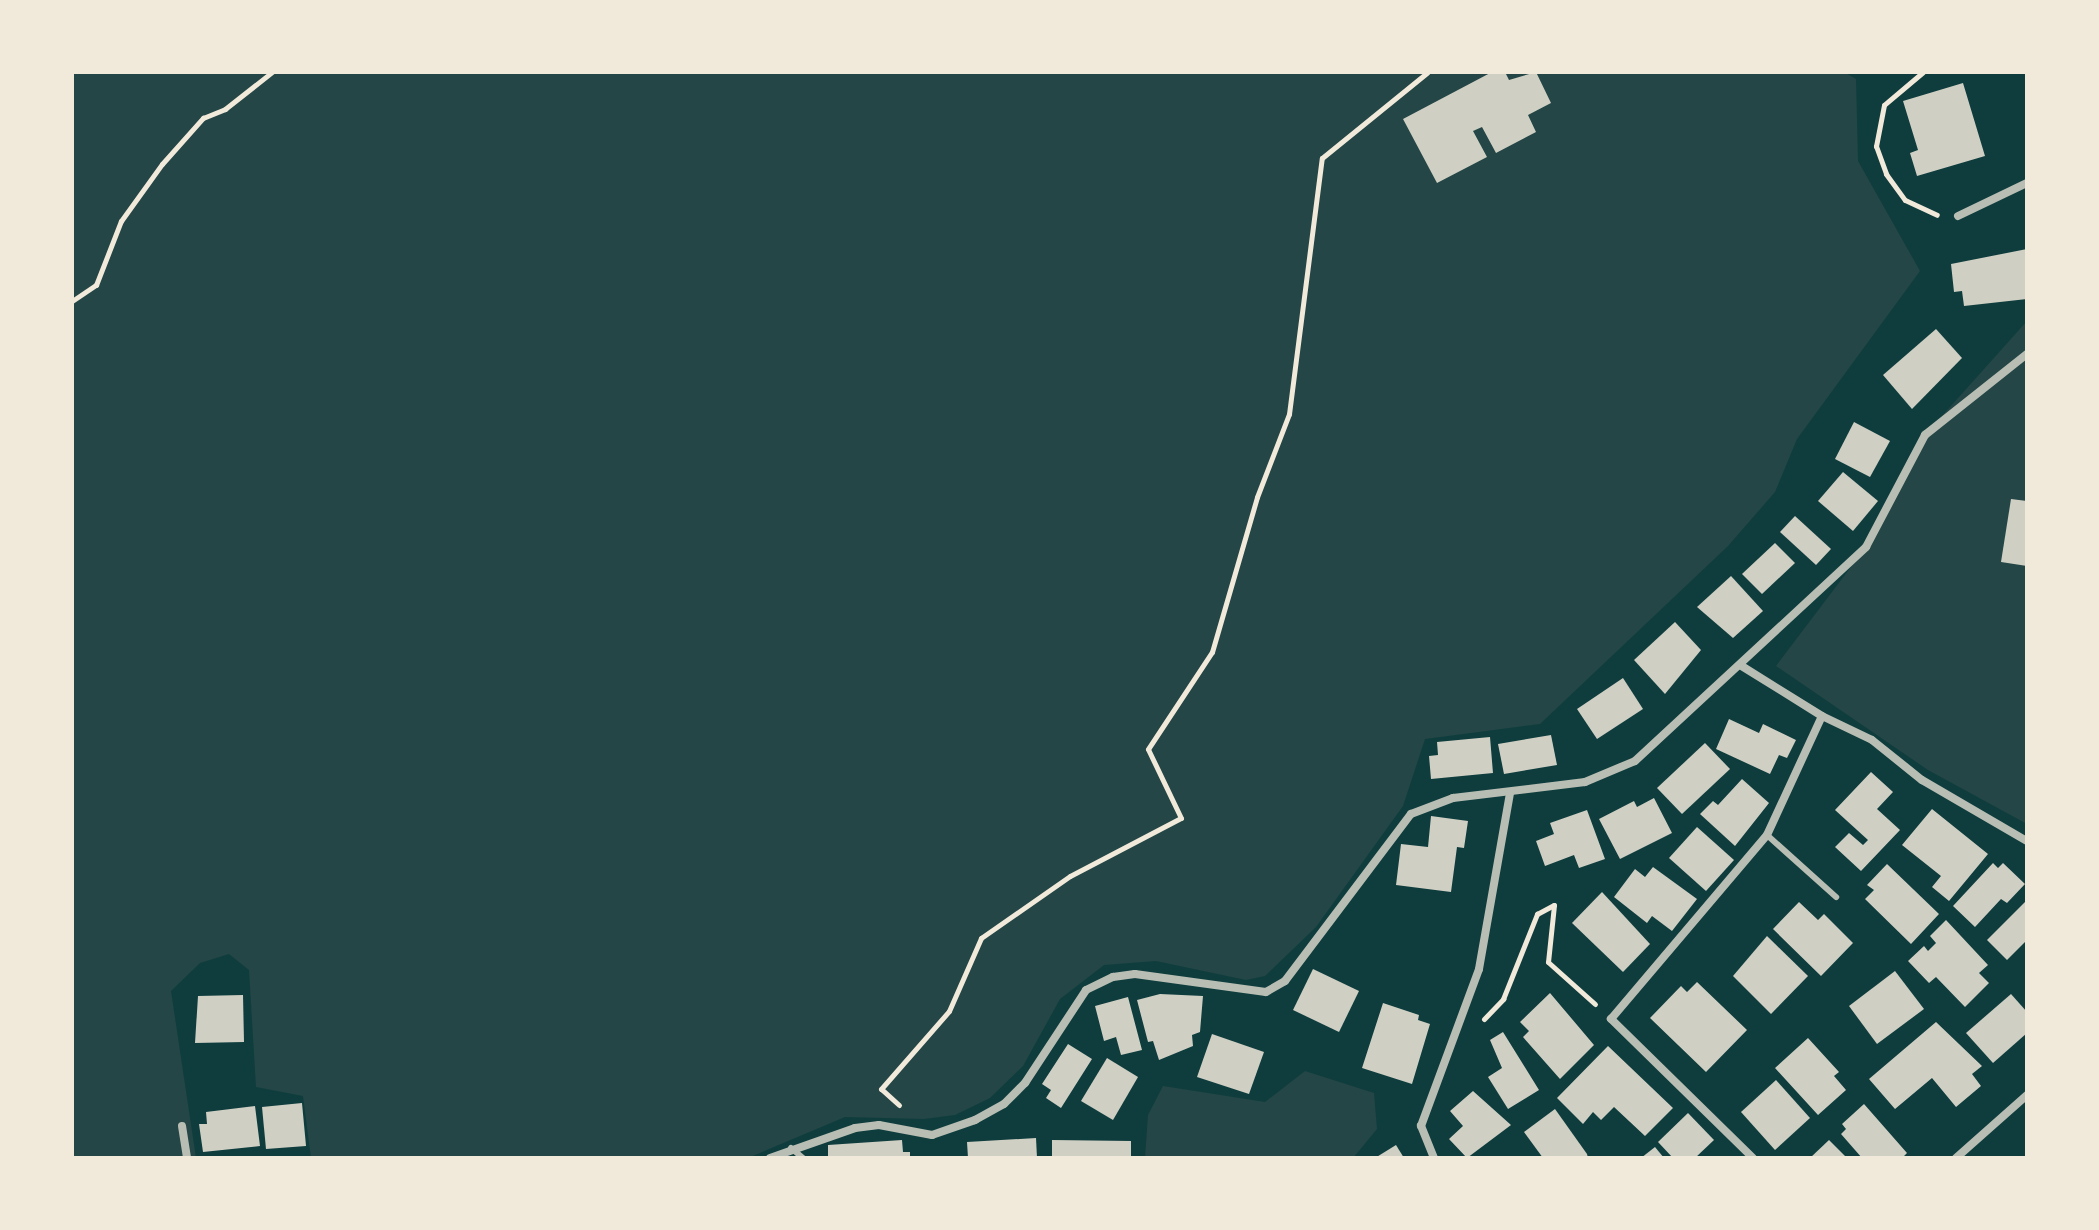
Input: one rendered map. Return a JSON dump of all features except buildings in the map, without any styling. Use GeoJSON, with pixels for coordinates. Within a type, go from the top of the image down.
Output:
{"type":"FeatureCollection","features":[{"type":"Feature","properties":{"kind":"street"},"geometry":{"type":"LineString","coordinates":[[1958,216],[2027,183]]}},
{"type":"Feature","properties":{"kind":"street"},"geometry":{"type":"LineString","coordinates":[[770,1158],[829,1133],[879,1125],[932,1135],[1004,1104],[1025,1083],[1086,990],[1113,977],[1135,974],[1266,992],[1285,981],[1411,814],[1453,798],[1585,782],[1635,761],[1866,547],[1925,435],[2027,354]]}},
{"type":"Feature","properties":{"kind":"street"},"geometry":{"type":"LineString","coordinates":[[1740,665],[1822,716],[1872,740],[1935,788],[2027,841]]}},
{"type":"Feature","properties":{"kind":"street"},"geometry":{"type":"LineString","coordinates":[[1753,1158],[1611,1019],[1767,835],[1822,716]]}},
{"type":"Feature","properties":{"kind":"street"},"geometry":{"type":"LineString","coordinates":[[1434,1158],[1421,1126],[1479,969],[1510,793]]}},
{"type":"Feature","properties":{"kind":"street"},"geometry":{"type":"LineString","coordinates":[[1956,1158],[2027,1095]]}},
{"type":"Feature","properties":{"kind":"street"},"geometry":{"type":"LineString","coordinates":[[182,1126],[187,1158]]}},
{"type":"Feature","properties":{"kind":"lane"},"geometry":{"type":"LineString","coordinates":[[1767,835],[1836,897]]}},
{"type":"Feature","properties":{"kind":"lane"},"geometry":{"type":"LineString","coordinates":[[791,1148],[803,1158]]}},
{"type":"Feature","properties":{"kind":"path"},"geometry":{"type":"LineString","coordinates":[[72,301],[96,285],[121,221],[162,164],[203,118],[225,109],[272,72]]}},
{"type":"Feature","properties":{"kind":"path"},"geometry":{"type":"LineString","coordinates":[[879,1125],[899,1105],[881,1089],[949,1011],[981,938],[1070,876],[1181,818],[1148,749],[1212,652],[1257,497],[1289,414],[1322,158],[1428,72]]}},
{"type":"Feature","properties":{"kind":"path"},"geometry":{"type":"LineString","coordinates":[[1923,72],[1884,105],[1876,146],[1886,174],[1905,200],[1931,215],[1958,216]]}},
{"type":"Feature","properties":{"kind":"path"},"geometry":{"type":"LineString","coordinates":[[1456,1027],[1486,1018],[1503,999],[1537,914],[1554,905],[1548,962],[1611,1019]]}},
{"type":"Feature","properties":{"kind":"shaded area"},"geometry":{"type":"Polygon","coordinates":[[[72,72],[1844,72],[1856,79],[1858,161],[1920,271],[1797,439],[1775,492],[1728,546],[1540,724],[1425,739],[1403,806],[1316,927],[1265,976],[1246,980],[1156,961],[1104,965],[1060,999],[1023,1066],[990,1098],[955,1115],[924,1119],[845,1117],[748,1158],[311,1158],[303,1096],[256,1087],[249,970],[229,954],[200,963],[171,991],[196,1158],[72,1158],[72,72]]]}},
{"type":"Feature","properties":{"kind":"shaded area"},"geometry":{"type":"Polygon","coordinates":[[[2027,321],[2027,824],[1928,770],[1776,666],[1866,547],[1925,435],[2027,321]]]}},
{"type":"Feature","properties":{"kind":"shaded area"},"geometry":{"type":"Polygon","coordinates":[[[1305,1071],[1374,1093],[1377,1129],[1353,1158],[1145,1158],[1148,1115],[1163,1086],[1265,1102],[1305,1071]]]}}]}
